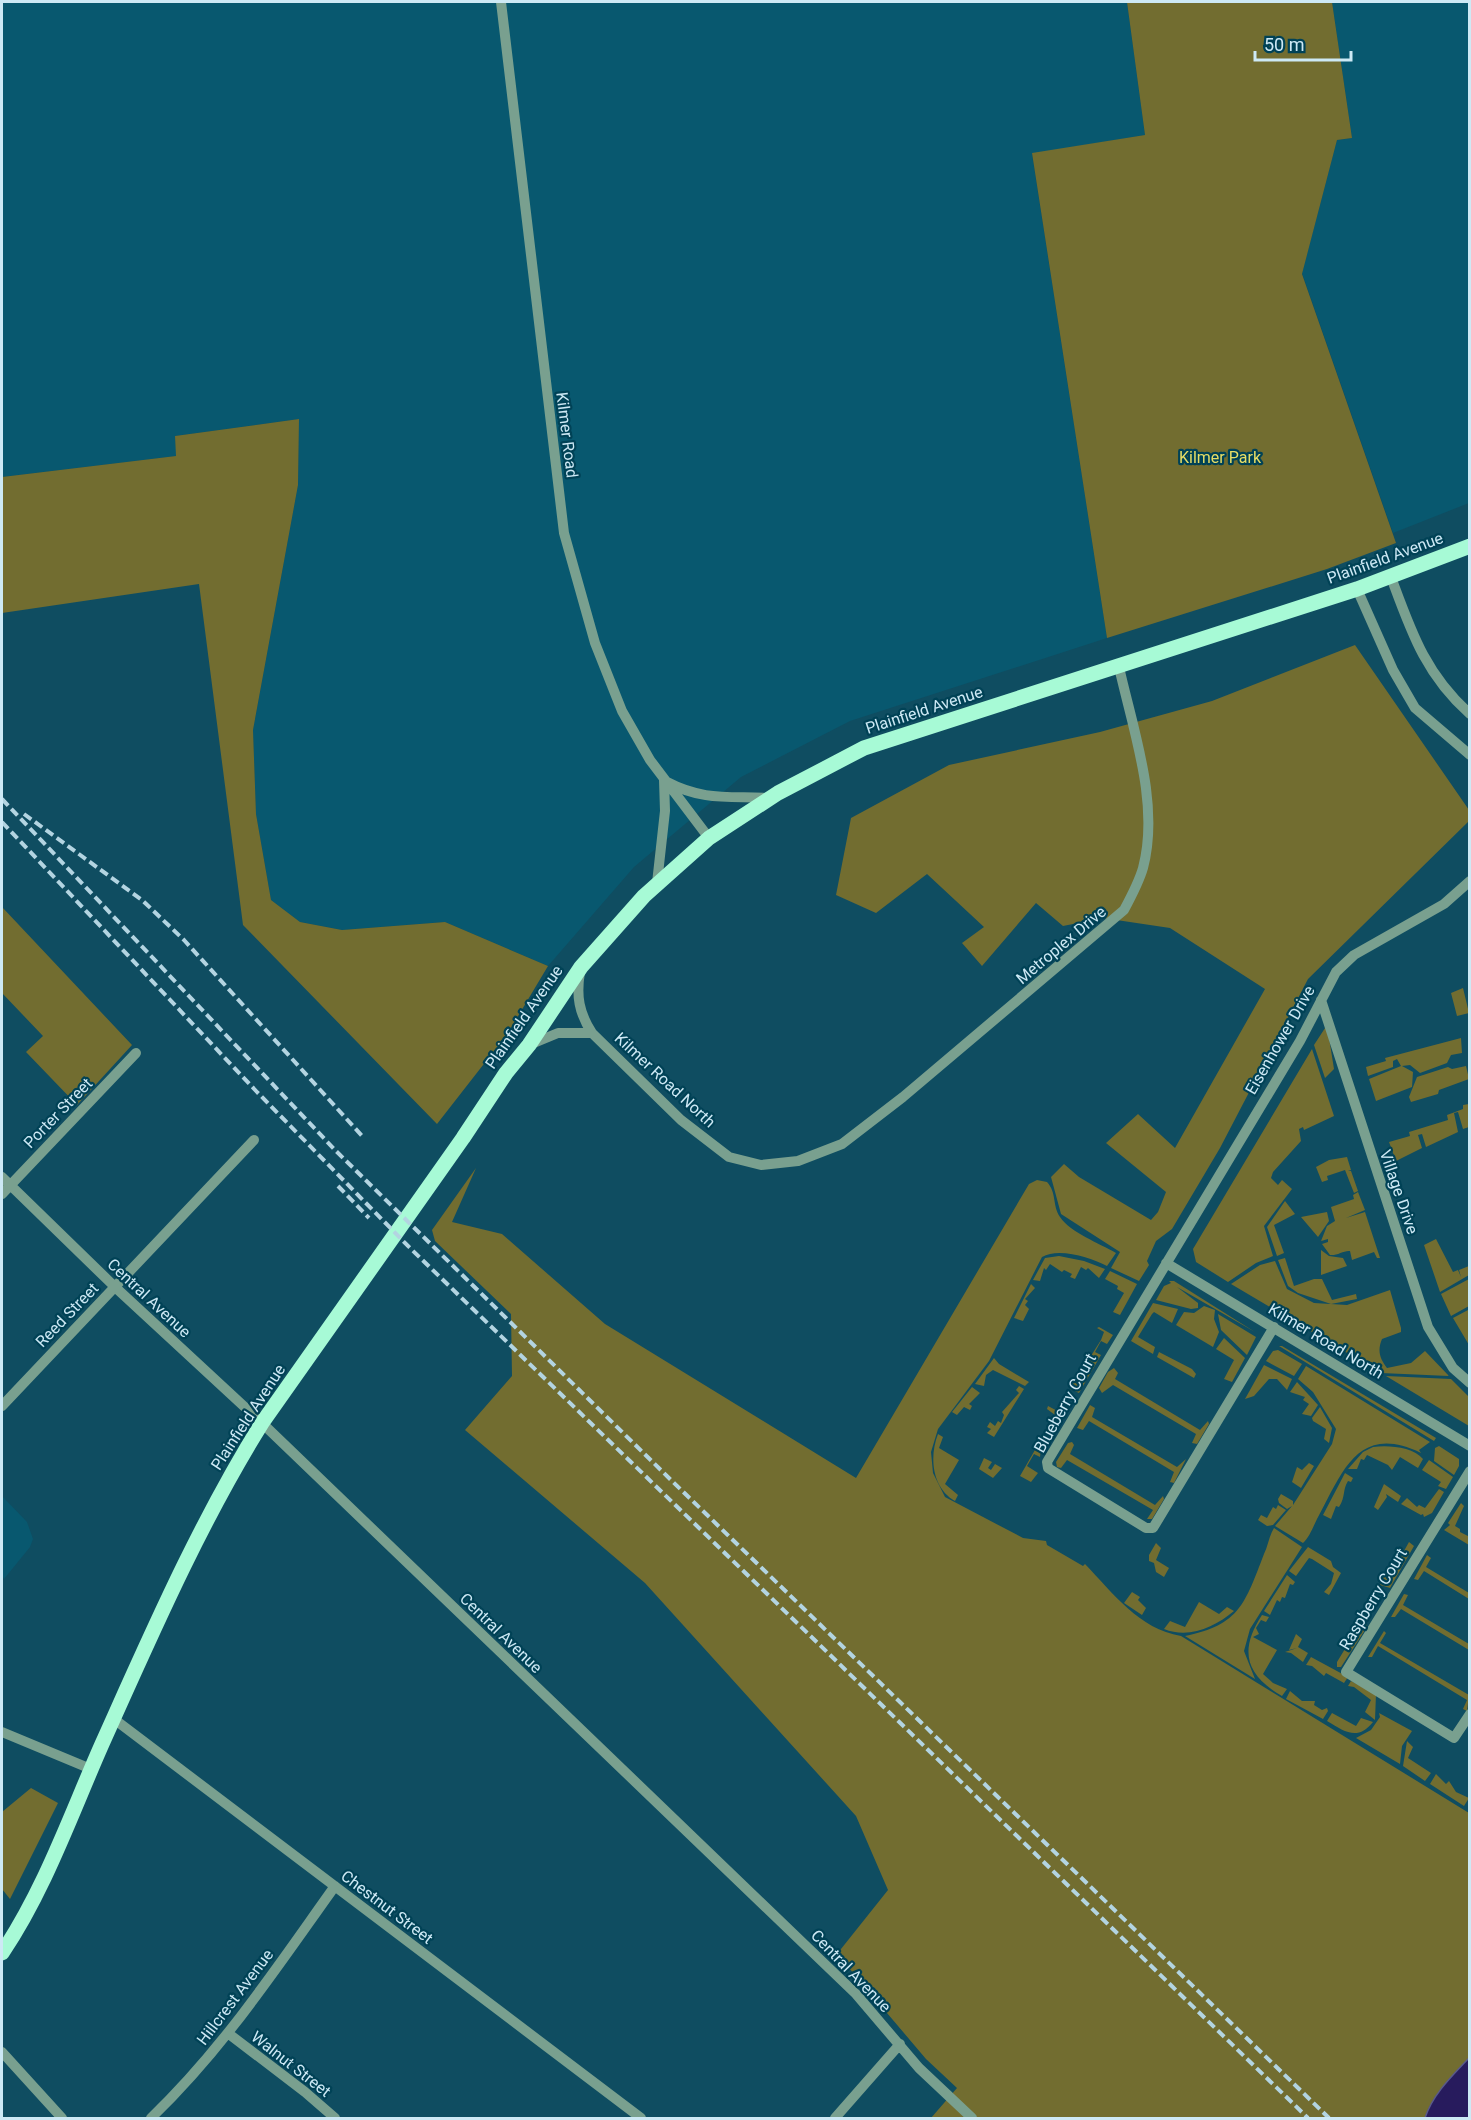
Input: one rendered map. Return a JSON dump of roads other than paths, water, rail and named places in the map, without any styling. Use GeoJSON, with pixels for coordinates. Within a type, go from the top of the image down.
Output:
{"type":"FeatureCollection","features":[{"type":"Feature","properties":{"kind":"main road","name":"Plainfield Avenue"},"geometry":{"type":"LineString","coordinates":[[2,1953],[36,1893],[212,1509],[262,1423],[464,1138],[506,1073],[529,1045],[580,967],[657,883],[709,838],[768,798],[864,748],[1357,589],[1470,546]]}},
{"type":"Feature","properties":{"kind":"street","name":"Kilmer Road"},"geometry":{"type":"LineString","coordinates":[[501,2],[564,534],[581,600],[609,681],[636,738],[664,780],[709,838]]}},
{"type":"Feature","properties":{"kind":"street"},"geometry":{"type":"LineString","coordinates":[[1391,577],[1415,643],[1435,677],[1470,714]]}},
{"type":"Feature","properties":{"kind":"street"},"geometry":{"type":"LineString","coordinates":[[1357,589],[1393,670],[1415,708],[1470,755]]}},
{"type":"Feature","properties":{"kind":"street","name":"Metroplex Drive"},"geometry":{"type":"LineString","coordinates":[[962,1047],[1124,910],[1143,870],[1149,834],[1143,776],[1119,667]]}},
{"type":"Feature","properties":{"kind":"street"},"geometry":{"type":"LineString","coordinates":[[664,780],[686,792],[708,797],[768,798]]}},
{"type":"Feature","properties":{"kind":"street"},"geometry":{"type":"LineString","coordinates":[[657,883],[665,811],[664,780]]}},
{"type":"Feature","properties":{"kind":"street","name":"Eisenhower Drive"},"geometry":{"type":"LineString","coordinates":[[1166,1263],[1300,1041],[1336,972],[1354,955],[1444,904],[1470,881]]}},
{"type":"Feature","properties":{"kind":"street","name":"Kilmer Road North"},"geometry":{"type":"LineString","coordinates":[[580,967],[578,1005],[582,1019],[592,1033],[681,1120],[729,1157],[760,1165],[798,1161],[842,1144],[962,1047]]}},
{"type":"Feature","properties":{"kind":"street","name":"Village Drive"},"geometry":{"type":"LineString","coordinates":[[1321,1000],[1428,1327],[1453,1368],[1470,1383]]}},
{"type":"Feature","properties":{"kind":"street"},"geometry":{"type":"LineString","coordinates":[[529,1045],[558,1034],[592,1033]]}},
{"type":"Feature","properties":{"kind":"street","name":"Porter Street"},"geometry":{"type":"LineString","coordinates":[[2,1194],[136,1053]]}},
{"type":"Feature","properties":{"kind":"street","name":"Reed Street"},"geometry":{"type":"LineString","coordinates":[[2,1406],[254,1140]]}},
{"type":"Feature","properties":{"kind":"street","name":"Central Avenue"},"geometry":{"type":"LineString","coordinates":[[2,1177],[115,1287],[262,1423],[856,1994],[920,2068],[972,2118]]}},
{"type":"Feature","properties":{"kind":"street","name":"Kilmer Road North"},"geometry":{"type":"LineString","coordinates":[[1166,1263],[1470,1446]]}},
{"type":"Feature","properties":{"kind":"street","name":"Blueberry Court"},"geometry":{"type":"LineString","coordinates":[[1166,1263],[1047,1465],[1050,1470],[1146,1528],[1156,1526],[1274,1327]]}},
{"type":"Feature","properties":{"kind":"street","name":"Raspberry Court"},"geometry":{"type":"LineString","coordinates":[[1470,1471],[1346,1672],[1454,1738],[1470,1714]]}},
{"type":"Feature","properties":{"kind":"street","name":"Chestnut Street"},"geometry":{"type":"LineString","coordinates":[[114,1719],[641,2118]]}},
{"type":"Feature","properties":{"kind":"street"},"geometry":{"type":"LineString","coordinates":[[2,1732],[91,1769]]}},
{"type":"Feature","properties":{"kind":"street","name":"Hillcrest Avenue"},"geometry":{"type":"LineString","coordinates":[[151,2118],[182,2088],[229,2034],[335,1886]]}},
{"type":"Feature","properties":{"kind":"street","name":"Walnut Street"},"geometry":{"type":"LineString","coordinates":[[229,2034],[335,2118]]}},
{"type":"Feature","properties":{"kind":"street"},"geometry":{"type":"LineString","coordinates":[[835,2118],[900,2044]]}},
{"type":"Feature","properties":{"kind":"street"},"geometry":{"type":"LineString","coordinates":[[2,2052],[62,2118]]}},
{"type":"Feature","properties":{"kind":"railway"},"geometry":{"type":"LineString","coordinates":[[2,799],[336,1151],[671,1480],[1329,2118]]}},
{"type":"Feature","properties":{"kind":"railway"},"geometry":{"type":"LineString","coordinates":[[24,814],[142,900],[184,940],[363,1137]]}},
{"type":"Feature","properties":{"kind":"railway"},"geometry":{"type":"LineString","coordinates":[[2,822],[257,1092],[410,1248],[1308,2118]]}},
{"type":"Feature","properties":{"kind":"railway"},"geometry":{"type":"LineString","coordinates":[[338,1186],[369,1218]]}},
{"type":"Feature","properties":{"kind":"park label","name":"Kilmer Park"},"geometry":{"type":"Point","coordinates":[1220,457]}}]}
